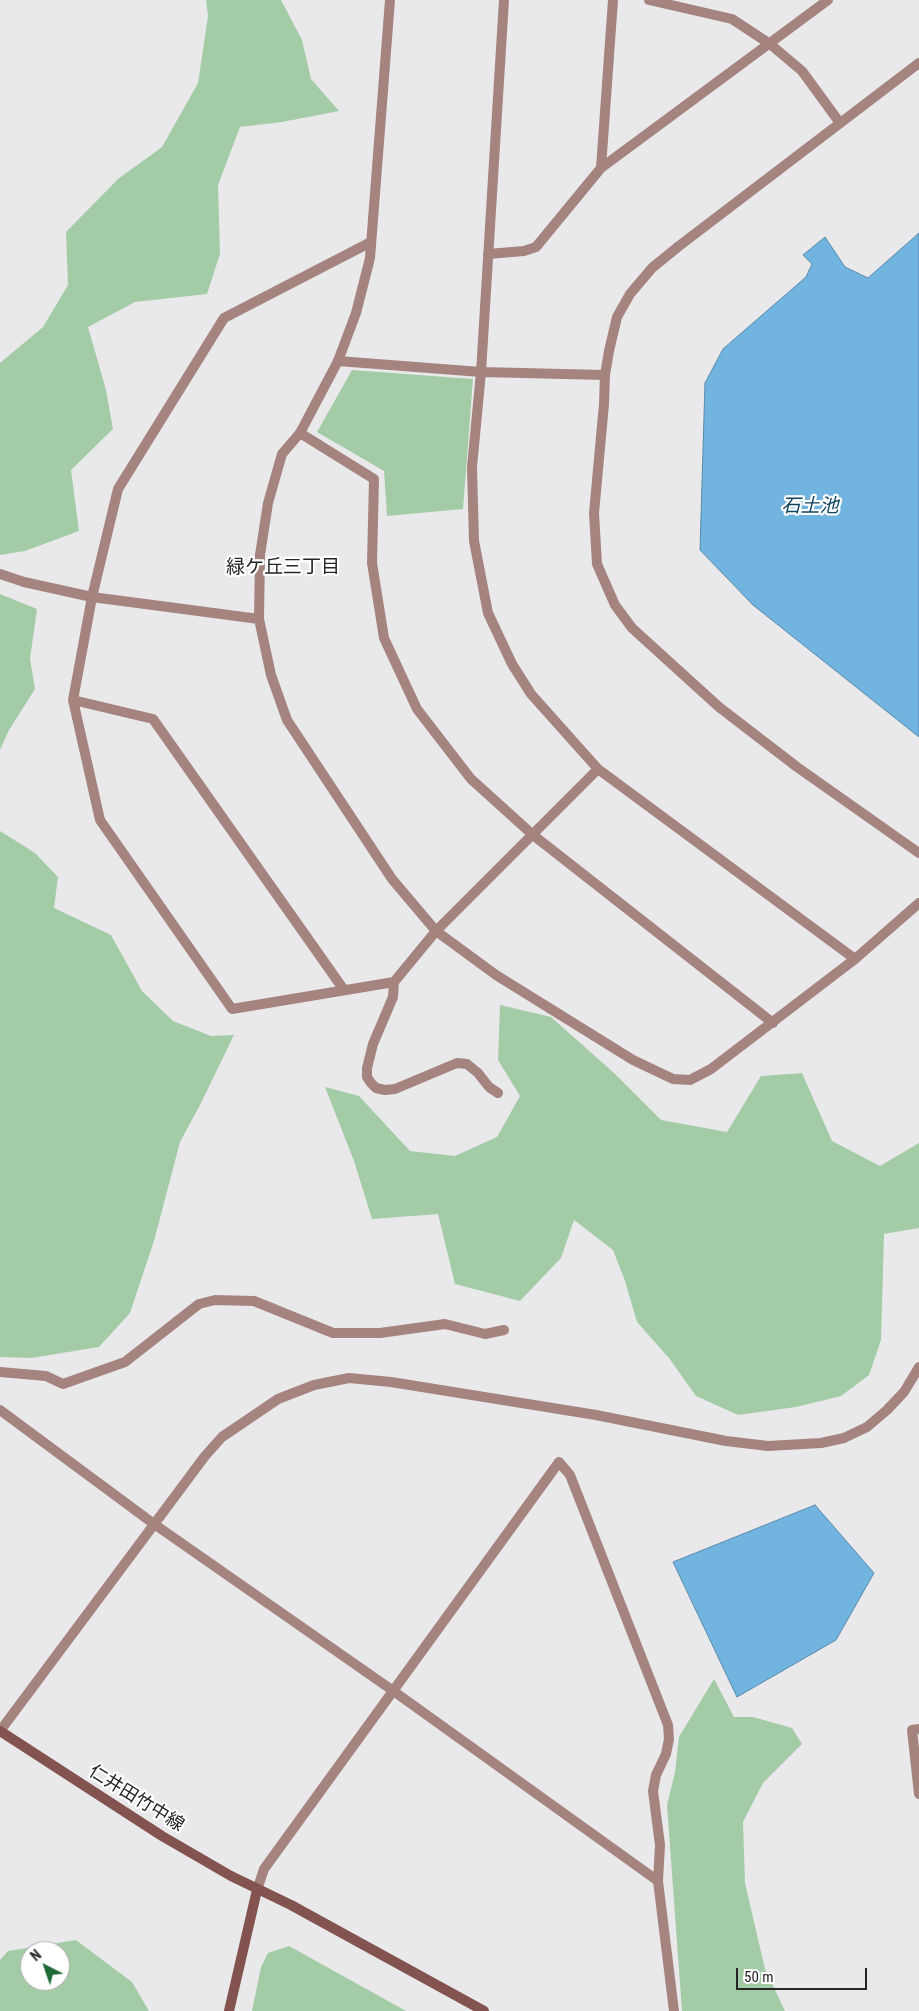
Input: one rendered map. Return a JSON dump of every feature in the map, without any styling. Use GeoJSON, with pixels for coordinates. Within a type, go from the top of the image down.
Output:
{"type":"FeatureCollection","features":[{"type":"Feature","properties":{"kind":"main road","name":"仁井田竹中線"},"geometry":{"type":"LineString","coordinates":[[0,1731],[162,1836],[257,1890],[291,1905],[484,2011]]}},
{"type":"Feature","properties":{"kind":"main road"},"geometry":{"type":"LineString","coordinates":[[229,2011],[257,1890]]}},
{"type":"Feature","properties":{"kind":"street"},"geometry":{"type":"LineString","coordinates":[[390,0],[370,258],[356,313],[338,361],[300,433],[282,454],[268,502],[260,555],[259,619],[271,675],[287,720],[392,879],[436,932],[496,976],[633,1060],[673,1079],[690,1080],[711,1069],[854,959],[919,903]]}},
{"type":"Feature","properties":{"kind":"street"},"geometry":{"type":"LineString","coordinates":[[504,0],[481,372],[472,467],[474,541],[488,613],[512,664],[530,694],[598,769],[854,959]]}},
{"type":"Feature","properties":{"kind":"street"},"geometry":{"type":"LineString","coordinates":[[602,168],[613,0]]}},
{"type":"Feature","properties":{"kind":"street"},"geometry":{"type":"LineString","coordinates":[[649,0],[732,19],[770,44],[802,71],[840,123]]}},
{"type":"Feature","properties":{"kind":"street"},"geometry":{"type":"LineString","coordinates":[[488,254],[524,251],[536,247],[602,168],[828,0]]}},
{"type":"Feature","properties":{"kind":"street"},"geometry":{"type":"LineString","coordinates":[[919,64],[652,268],[630,294],[618,317],[605,375],[594,513],[597,564],[615,605],[632,628],[719,707],[797,767],[919,853]]}},
{"type":"Feature","properties":{"kind":"street"},"geometry":{"type":"LineString","coordinates":[[371,242],[224,318],[118,489],[92,597],[73,700],[100,820],[232,1009],[394,982]]}},
{"type":"Feature","properties":{"kind":"street"},"geometry":{"type":"LineString","coordinates":[[338,361],[481,372],[605,375]]}},
{"type":"Feature","properties":{"kind":"street"},"geometry":{"type":"LineString","coordinates":[[300,433],[374,479],[372,563],[384,638],[417,709],[471,779],[533,834],[773,1023]]}},
{"type":"Feature","properties":{"kind":"street"},"geometry":{"type":"LineString","coordinates":[[0,574],[24,582],[92,597],[259,619]]}},
{"type":"Feature","properties":{"kind":"street"},"geometry":{"type":"LineString","coordinates":[[73,700],[153,718],[344,990]]}},
{"type":"Feature","properties":{"kind":"street"},"geometry":{"type":"LineString","coordinates":[[498,1093],[489,1087],[478,1072],[467,1064],[462,1063],[457,1063],[395,1089],[385,1090],[376,1088],[371,1083],[367,1077],[366,1068],[373,1044],[393,997],[394,982],[436,932],[598,769]]}},
{"type":"Feature","properties":{"kind":"street"},"geometry":{"type":"LineString","coordinates":[[0,1372],[46,1376],[62,1384],[125,1362],[199,1304],[215,1300],[254,1301],[333,1332],[380,1333],[445,1324],[485,1334],[504,1330]]}},
{"type":"Feature","properties":{"kind":"street"},"geometry":{"type":"LineString","coordinates":[[0,1731],[200,1462],[222,1437],[278,1399],[314,1386],[349,1378],[391,1382],[586,1413],[726,1441],[768,1446],[821,1444],[844,1438],[867,1427],[904,1392],[919,1367]]}},
{"type":"Feature","properties":{"kind":"street"},"geometry":{"type":"LineString","coordinates":[[0,1410],[154,1524],[392,1690],[658,1881]]}},
{"type":"Feature","properties":{"kind":"street"},"geometry":{"type":"LineString","coordinates":[[257,1890],[264,1869],[559,1462],[570,1475],[668,1725],[669,1739],[666,1754],[656,1775],[653,1791],[660,1845],[658,1881],[674,2011]]}},
{"type":"Feature","properties":{"kind":"street"},"geometry":{"type":"LineString","coordinates":[[919,1729],[912,1730],[919,1794]]}},
{"type":"Feature","properties":{"kind":"green space"},"geometry":{"type":"Polygon","coordinates":[[[206,0],[281,0],[302,40],[311,79],[339,111],[282,122],[240,127],[218,185],[220,254],[207,294],[135,302],[88,327],[106,390],[113,429],[71,470],[79,531],[25,551],[0,555],[0,363],[43,327],[68,285],[66,232],[118,179],[162,147],[198,83],[208,16],[206,0]]]}},
{"type":"Feature","properties":{"kind":"green space"},"geometry":{"type":"Polygon","coordinates":[[[352,370],[473,379],[463,509],[387,516],[384,471],[317,432],[352,370]]]}},
{"type":"Feature","properties":{"kind":"green space"},"geometry":{"type":"Polygon","coordinates":[[[0,594],[37,609],[30,659],[35,689],[9,730],[0,750],[0,594]]]}},
{"type":"Feature","properties":{"kind":"green space"},"geometry":{"type":"Polygon","coordinates":[[[0,831],[35,853],[58,877],[54,908],[111,935],[142,991],[173,1021],[211,1036],[234,1035],[180,1142],[154,1241],[130,1313],[99,1347],[31,1358],[0,1357],[0,831]]]}},
{"type":"Feature","properties":{"kind":"green space"},"geometry":{"type":"Polygon","coordinates":[[[500,1005],[551,1017],[614,1073],[661,1120],[727,1132],[761,1076],[802,1073],[832,1141],[880,1166],[919,1143],[919,1228],[884,1234],[881,1340],[869,1375],[841,1396],[796,1407],[738,1415],[696,1396],[669,1358],[637,1322],[625,1281],[613,1250],[574,1220],[561,1258],[520,1301],[455,1284],[438,1214],[372,1219],[354,1161],[325,1087],[359,1096],[410,1151],[455,1156],[497,1137],[520,1096],[498,1060],[500,1005]]]}},
{"type":"Feature","properties":{"kind":"green space"},"geometry":{"type":"Polygon","coordinates":[[[714,1679],[734,1717],[753,1717],[792,1728],[802,1744],[763,1783],[743,1822],[745,1883],[765,1969],[785,2011],[682,2011],[667,1805],[675,1772],[679,1737],[714,1679]]]}},
{"type":"Feature","properties":{"kind":"green space"},"geometry":{"type":"Polygon","coordinates":[[[76,1940],[132,1982],[149,2011],[0,2011],[0,1960],[8,1951],[20,1949],[20,1991],[70,1991],[70,1941],[76,1940]]]}},
{"type":"Feature","properties":{"kind":"green space"},"geometry":{"type":"Polygon","coordinates":[[[289,1946],[406,2011],[252,2011],[261,1967],[268,1953],[289,1946]]]}},
{"type":"Feature","properties":{"kind":"water","name":"石土池"},"geometry":{"type":"Polygon","coordinates":[[[919,233],[919,737],[753,605],[700,550],[705,383],[723,349],[806,277],[812,264],[803,255],[825,237],[845,267],[868,278],[919,233]]]}},
{"type":"Feature","properties":{"kind":"water"},"geometry":{"type":"Polygon","coordinates":[[[815,1505],[874,1573],[836,1640],[737,1697],[673,1562],[815,1505]]]}},
{"type":"Feature","properties":{"kind":"district","name":"緑ケ丘三丁目"},"geometry":{"type":"Point","coordinates":[283,568]}}]}
